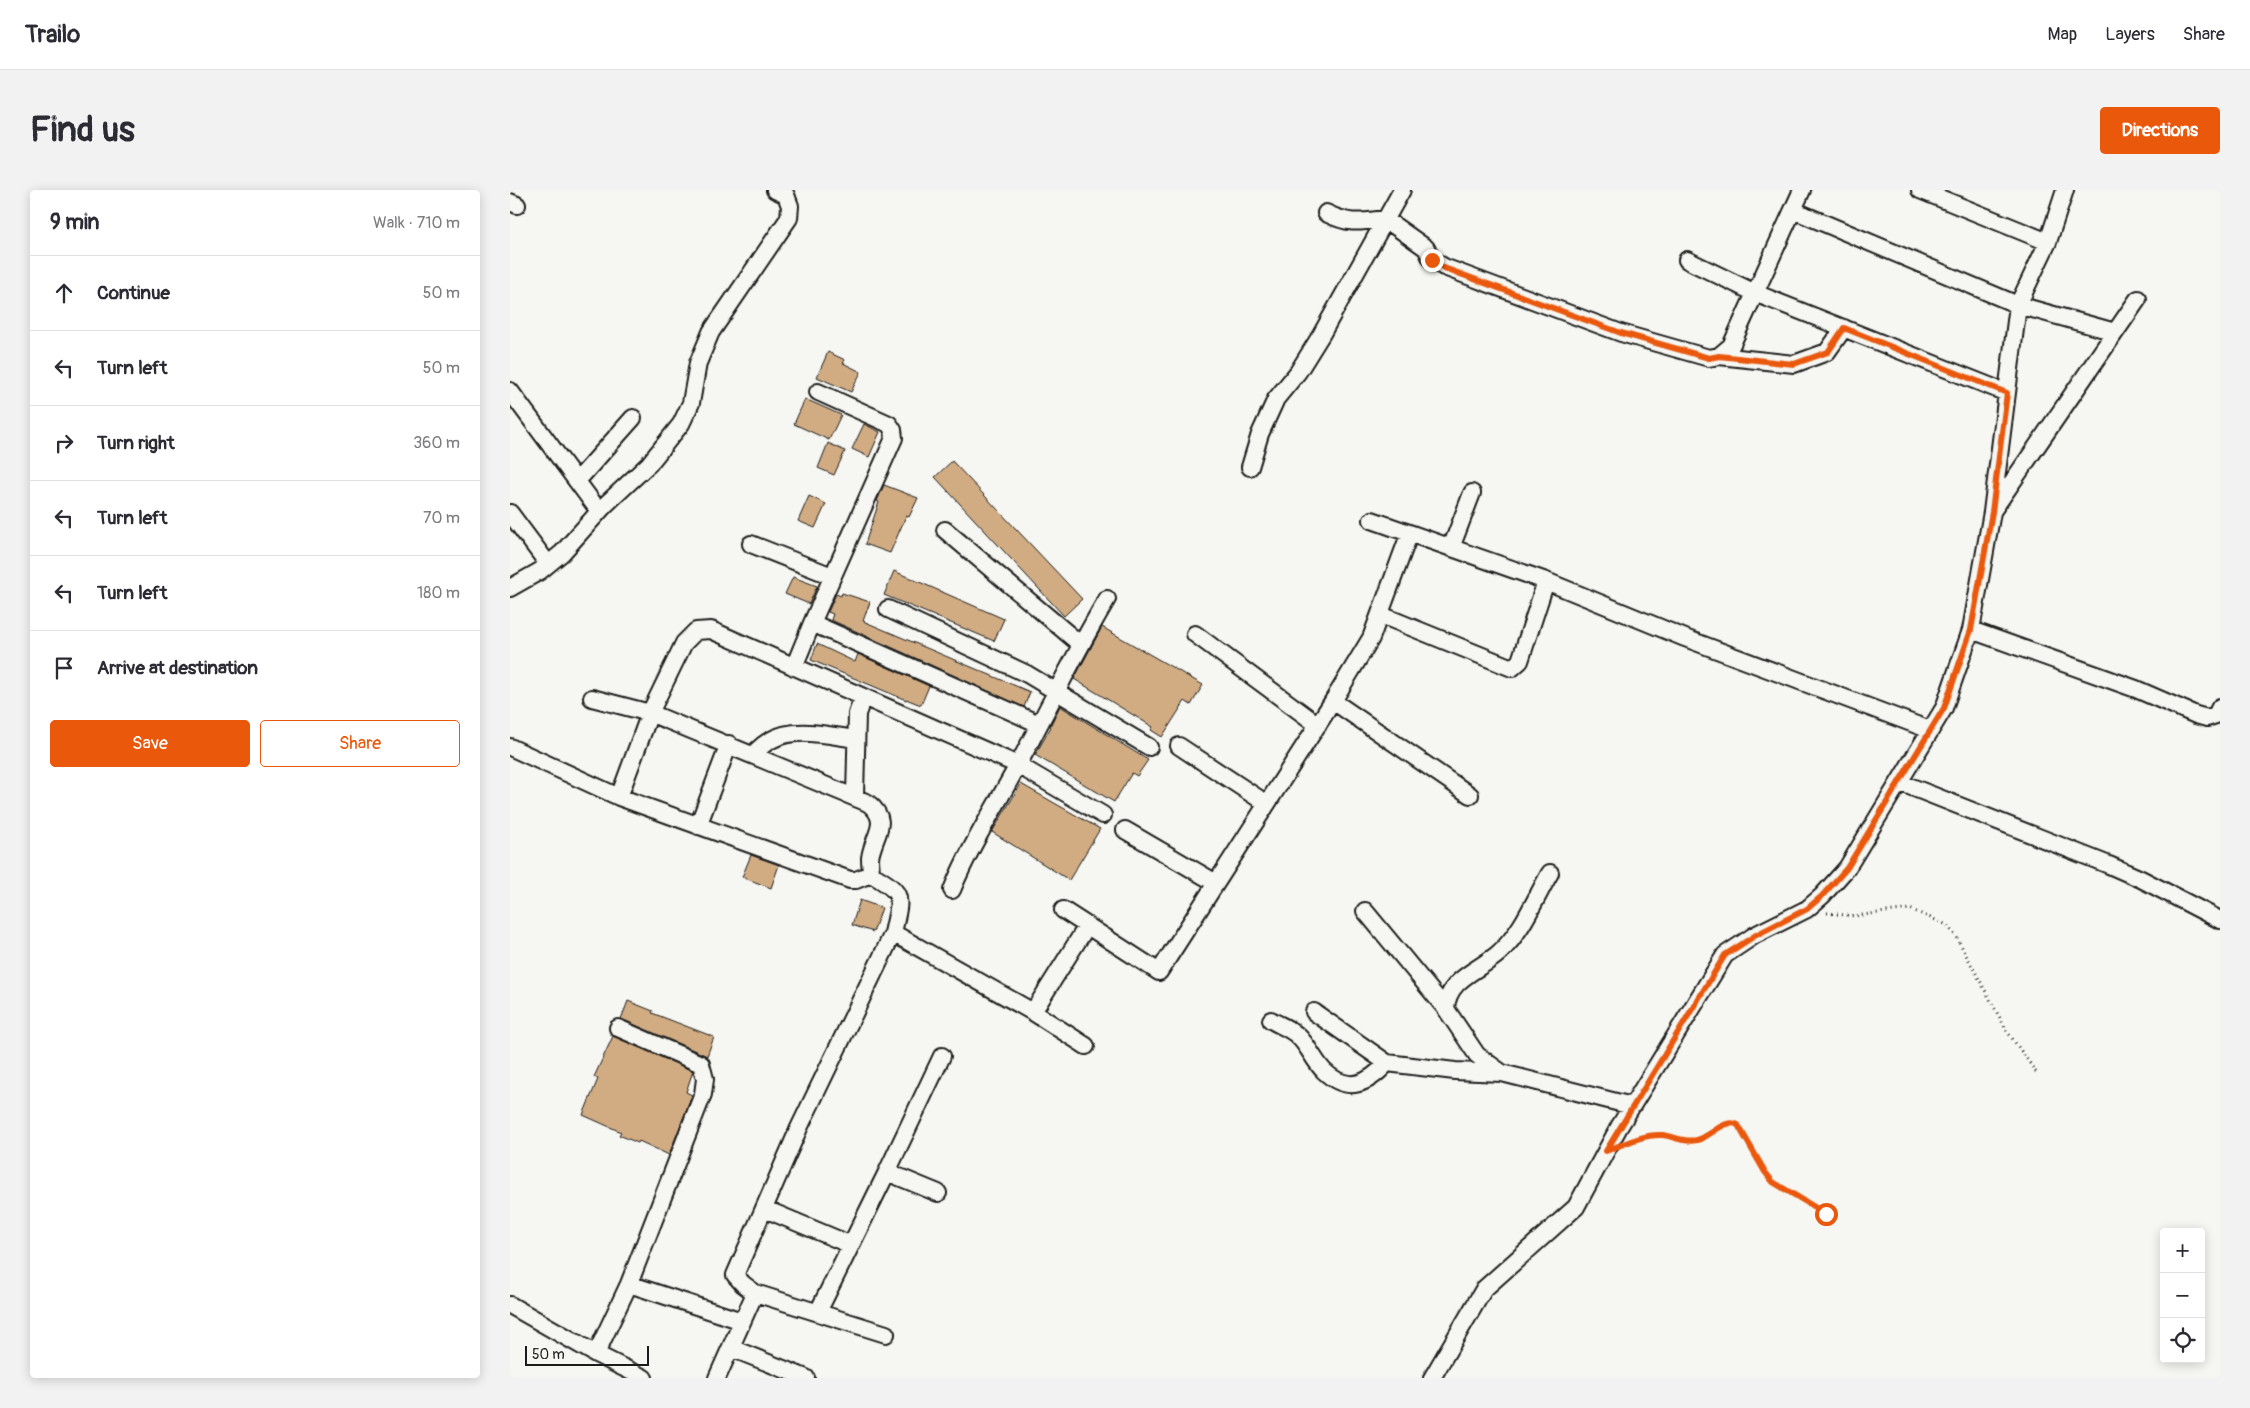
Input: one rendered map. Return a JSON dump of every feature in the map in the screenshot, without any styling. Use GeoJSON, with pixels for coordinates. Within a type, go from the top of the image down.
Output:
{"type":"FeatureCollection","features":[{"type":"Feature","properties":{"kind":"street"},"geometry":{"type":"LineString","coordinates":[[510,588],[562,553],[599,511],[649,464],[681,424],[691,403],[698,363],[711,332],[789,218],[790,206],[786,195],[774,190]]}},
{"type":"Feature","properties":{"kind":"street"},"geometry":{"type":"LineString","coordinates":[[1250,467],[1260,434],[1276,399],[1298,372],[1321,335],[1402,190]]}},
{"type":"Feature","properties":{"kind":"street"},"geometry":{"type":"LineString","coordinates":[[1719,356],[1731,346],[1802,190]]}},
{"type":"Feature","properties":{"kind":"street"},"geometry":{"type":"LineString","coordinates":[[1920,190],[2048,242]]}},
{"type":"Feature","properties":{"kind":"street"},"geometry":{"type":"LineString","coordinates":[[1432,1378],[1484,1289],[1576,1207],[1632,1106],[1725,955],[1756,935],[1807,909],[1822,896],[1847,868],[1944,708],[1971,630],[1992,512],[2018,305],[2048,242],[2065,190]]}},
{"type":"Feature","properties":{"kind":"street"},"geometry":{"type":"LineString","coordinates":[[1793,210],[2018,305],[2115,332]]}},
{"type":"Feature","properties":{"kind":"street"},"geometry":{"type":"LineString","coordinates":[[1326,213],[1341,221],[1354,223],[1385,219],[1426,248],[1432,260],[1444,268],[1621,333],[1709,358],[1719,356],[1794,364],[1828,352],[1844,328]]}},
{"type":"Feature","properties":{"kind":"street"},"geometry":{"type":"LineString","coordinates":[[1686,260],[1755,293],[2007,393]]}},
{"type":"Feature","properties":{"kind":"street"},"geometry":{"type":"LineString","coordinates":[[1992,512],[2138,299]]}},
{"type":"Feature","properties":{"kind":"street"},"geometry":{"type":"LineString","coordinates":[[510,391],[599,511]]}},
{"type":"Feature","properties":{"kind":"street"},"geometry":{"type":"LineString","coordinates":[[794,667],[832,576],[894,438],[893,430],[889,424],[818,392]]}},
{"type":"Feature","properties":{"kind":"street"},"geometry":{"type":"LineString","coordinates":[[577,481],[633,418]]}},
{"type":"Feature","properties":{"kind":"street"},"geometry":{"type":"LineString","coordinates":[[1452,548],[1472,493]]}},
{"type":"Feature","properties":{"kind":"street"},"geometry":{"type":"LineString","coordinates":[[510,513],[548,564]]}},
{"type":"Feature","properties":{"kind":"street"},"geometry":{"type":"LineString","coordinates":[[1372,520],[1546,581],[1685,638],[1930,730]]}},
{"type":"Feature","properties":{"kind":"street"},"geometry":{"type":"LineString","coordinates":[[945,530],[1080,644]]}},
{"type":"Feature","properties":{"kind":"street"},"geometry":{"type":"LineString","coordinates":[[1063,910],[1158,972],[1363,654],[1381,615],[1409,534]]}},
{"type":"Feature","properties":{"kind":"street"},"geometry":{"type":"LineString","coordinates":[[751,544],[832,576]]}},
{"type":"Feature","properties":{"kind":"street"},"geometry":{"type":"LineString","coordinates":[[1381,615],[1512,668],[1520,662],[1546,581]]}},
{"type":"Feature","properties":{"kind":"street"},"geometry":{"type":"LineString","coordinates":[[952,890],[961,869],[1018,765],[1080,644],[1107,599]]}},
{"type":"Feature","properties":{"kind":"street"},"geometry":{"type":"LineString","coordinates":[[888,609],[1027,674],[1149,747]]}},
{"type":"Feature","properties":{"kind":"street"},"geometry":{"type":"LineString","coordinates":[[812,623],[1039,724]]}},
{"type":"Feature","properties":{"kind":"street"},"geometry":{"type":"LineString","coordinates":[[619,797],[650,713],[684,643],[696,631],[711,630],[1018,765],[1103,815]]}},
{"type":"Feature","properties":{"kind":"street"},"geometry":{"type":"LineString","coordinates":[[1971,630],[2136,689],[2196,715],[2207,718],[2216,715],[2220,707]]}},
{"type":"Feature","properties":{"kind":"street"},"geometry":{"type":"LineString","coordinates":[[1195,634],[1318,725]]}},
{"type":"Feature","properties":{"kind":"street"},"geometry":{"type":"LineString","coordinates":[[855,796],[857,714],[863,697]]}},
{"type":"Feature","properties":{"kind":"street"},"geometry":{"type":"LineString","coordinates":[[592,698],[650,713],[855,796],[874,808],[880,821],[880,829],[870,858],[871,874]]}},
{"type":"Feature","properties":{"kind":"street"},"geometry":{"type":"LineString","coordinates":[[1333,701],[1470,795]]}},
{"type":"Feature","properties":{"kind":"street"},"geometry":{"type":"LineString","coordinates":[[752,755],[766,741],[789,732],[856,739]]}},
{"type":"Feature","properties":{"kind":"street"},"geometry":{"type":"LineString","coordinates":[[698,826],[729,744]]}},
{"type":"Feature","properties":{"kind":"street"},"geometry":{"type":"LineString","coordinates":[[1179,746],[1267,804]]}},
{"type":"Feature","properties":{"kind":"street"},"geometry":{"type":"LineString","coordinates":[[510,747],[619,797],[850,880],[856,880],[871,874]]}},
{"type":"Feature","properties":{"kind":"street"},"geometry":{"type":"LineString","coordinates":[[1899,782],[2125,872],[2220,920]]}},
{"type":"Feature","properties":{"kind":"street"},"geometry":{"type":"LineString","coordinates":[[1125,830],[1216,883]]}},
{"type":"Feature","properties":{"kind":"street"},"geometry":{"type":"LineString","coordinates":[[1446,1009],[1449,994],[1456,984],[1496,956],[1511,940],[1550,873]]}},
{"type":"Feature","properties":{"kind":"street"},"geometry":{"type":"LineString","coordinates":[[871,874],[898,892],[899,905],[893,932],[799,1128],[735,1275],[743,1284],[756,1293],[886,1334]]}},
{"type":"Feature","properties":{"kind":"street"},"geometry":{"type":"LineString","coordinates":[[1365,911],[1446,1009],[1477,1055],[1502,1073]]}},
{"type":"Feature","properties":{"kind":"street"},"geometry":{"type":"LineString","coordinates":[[1033,1012],[1087,926]]}},
{"type":"Feature","properties":{"kind":"street"},"geometry":{"type":"LineString","coordinates":[[893,932],[1033,1012],[1086,1046]]}},
{"type":"Feature","properties":{"kind":"street"},"geometry":{"type":"LineString","coordinates":[[1314,1012],[1387,1062],[1455,1071],[1502,1073],[1632,1106]]}},
{"type":"Feature","properties":{"kind":"street"},"geometry":{"type":"LineString","coordinates":[[1271,1020],[1297,1035],[1324,1071],[1341,1082],[1355,1086],[1374,1077],[1387,1062]]}},
{"type":"Feature","properties":{"kind":"street"},"geometry":{"type":"LineString","coordinates":[[596,1354],[629,1284],[703,1094],[705,1080],[701,1064],[618,1028]]}},
{"type":"Feature","properties":{"kind":"street"},"geometry":{"type":"LineString","coordinates":[[818,1312],[942,1056]]}},
{"type":"Feature","properties":{"kind":"street"},"geometry":{"type":"LineString","coordinates":[[887,1172],[938,1193]]}},
{"type":"Feature","properties":{"kind":"street"},"geometry":{"type":"LineString","coordinates":[[765,1209],[851,1245]]}},
{"type":"Feature","properties":{"kind":"street"},"geometry":{"type":"LineString","coordinates":[[629,1284],[742,1321]]}},
{"type":"Feature","properties":{"kind":"street"},"geometry":{"type":"LineString","coordinates":[[718,1378],[756,1293]]}},
{"type":"Feature","properties":{"kind":"street"},"geometry":{"type":"LineString","coordinates":[[510,1305],[596,1354],[644,1378]]}},
{"type":"Feature","properties":{"kind":"street"},"geometry":{"type":"LineString","coordinates":[[731,1348],[806,1378]]}},
{"type":"Feature","properties":{"kind":"path"},"geometry":{"type":"LineString","coordinates":[[1807,909],[1854,916],[1910,909],[1947,925],[1957,938],[2007,1031],[2038,1075]]}},
{"type":"Feature","properties":{"kind":"path"},"geometry":{"type":"LineString","coordinates":[[1606,1151],[1648,1136],[1664,1135],[1692,1141],[1700,1139],[1728,1123],[1734,1123],[1738,1125],[1765,1172],[1773,1182],[1826,1214]]}},
{"type":"Feature","properties":{"kind":"building"},"geometry":{"type":"Polygon","coordinates":[[[828,352],[845,360],[843,363],[861,372],[851,392],[817,377],[828,352]]]}},
{"type":"Feature","properties":{"kind":"building"},"geometry":{"type":"Polygon","coordinates":[[[805,399],[841,415],[829,440],[794,424],[805,399]]]}},
{"type":"Feature","properties":{"kind":"building"},"geometry":{"type":"Polygon","coordinates":[[[864,424],[880,432],[869,457],[852,449],[864,424]]]}},
{"type":"Feature","properties":{"kind":"building"},"geometry":{"type":"Polygon","coordinates":[[[828,443],[845,451],[834,475],[818,468],[828,443]]]}},
{"type":"Feature","properties":{"kind":"building"},"geometry":{"type":"Polygon","coordinates":[[[952,461],[1082,599],[1064,616],[935,477],[952,461]]]}},
{"type":"Feature","properties":{"kind":"building"},"geometry":{"type":"Polygon","coordinates":[[[884,485],[918,498],[909,517],[906,516],[890,553],[865,544],[879,502],[877,501],[884,485]]]}},
{"type":"Feature","properties":{"kind":"building"},"geometry":{"type":"Polygon","coordinates":[[[809,496],[826,504],[815,528],[798,521],[809,496]]]}},
{"type":"Feature","properties":{"kind":"building"},"geometry":{"type":"Polygon","coordinates":[[[894,571],[1004,619],[994,641],[884,595],[894,571]]]}},
{"type":"Feature","properties":{"kind":"building"},"geometry":{"type":"Polygon","coordinates":[[[793,577],[817,586],[809,604],[785,594],[793,577]]]}},
{"type":"Feature","properties":{"kind":"building"},"geometry":{"type":"Polygon","coordinates":[[[842,593],[870,602],[863,621],[1030,692],[1024,707],[831,620],[833,614],[828,612],[836,594],[841,596],[842,593]]]}},
{"type":"Feature","properties":{"kind":"building"},"geometry":{"type":"Polygon","coordinates":[[[1102,627],[1203,685],[1191,705],[1185,701],[1162,737],[1151,730],[1153,727],[1074,679],[1102,627]]]}},
{"type":"Feature","properties":{"kind":"building"},"geometry":{"type":"Polygon","coordinates":[[[817,644],[855,662],[858,654],[929,686],[921,705],[811,660],[817,644]]]}},
{"type":"Feature","properties":{"kind":"building"},"geometry":{"type":"Polygon","coordinates":[[[1060,706],[1148,760],[1137,776],[1132,773],[1114,802],[1035,755],[1051,727],[1060,706]]]}},
{"type":"Feature","properties":{"kind":"building"},"geometry":{"type":"Polygon","coordinates":[[[1021,784],[1100,829],[1069,880],[992,832],[1021,784]]]}},
{"type":"Feature","properties":{"kind":"building"},"geometry":{"type":"Polygon","coordinates":[[[751,855],[779,865],[771,888],[742,877],[751,855]]]}},
{"type":"Feature","properties":{"kind":"building"},"geometry":{"type":"Polygon","coordinates":[[[860,900],[882,908],[873,932],[852,925],[860,900]]]}},
{"type":"Feature","properties":{"kind":"building"},"geometry":{"type":"Polygon","coordinates":[[[628,1001],[653,1011],[652,1013],[714,1037],[707,1056],[621,1019],[628,1001]]]}},
{"type":"Feature","properties":{"kind":"building"},"geometry":{"type":"Polygon","coordinates":[[[613,1036],[693,1071],[686,1092],[692,1095],[669,1155],[639,1141],[638,1143],[619,1135],[621,1132],[583,1115],[598,1079],[594,1077],[613,1036]]]}},
{"type":"Feature","properties":{"kind":"route"},"geometry":{"type":"LineString","coordinates":[[1432,260],[1444,268],[1621,333],[1709,358],[1719,356],[1794,364],[1828,352],[1844,328],[2007,393],[1992,512],[1971,630],[1944,708],[1847,868],[1822,896],[1807,909],[1756,935],[1725,955],[1606,1151],[1648,1136],[1664,1135],[1683,1141],[1692,1141],[1700,1139],[1731,1122],[1738,1125],[1765,1172],[1773,1182],[1780,1188],[1826,1214]]}}]}
